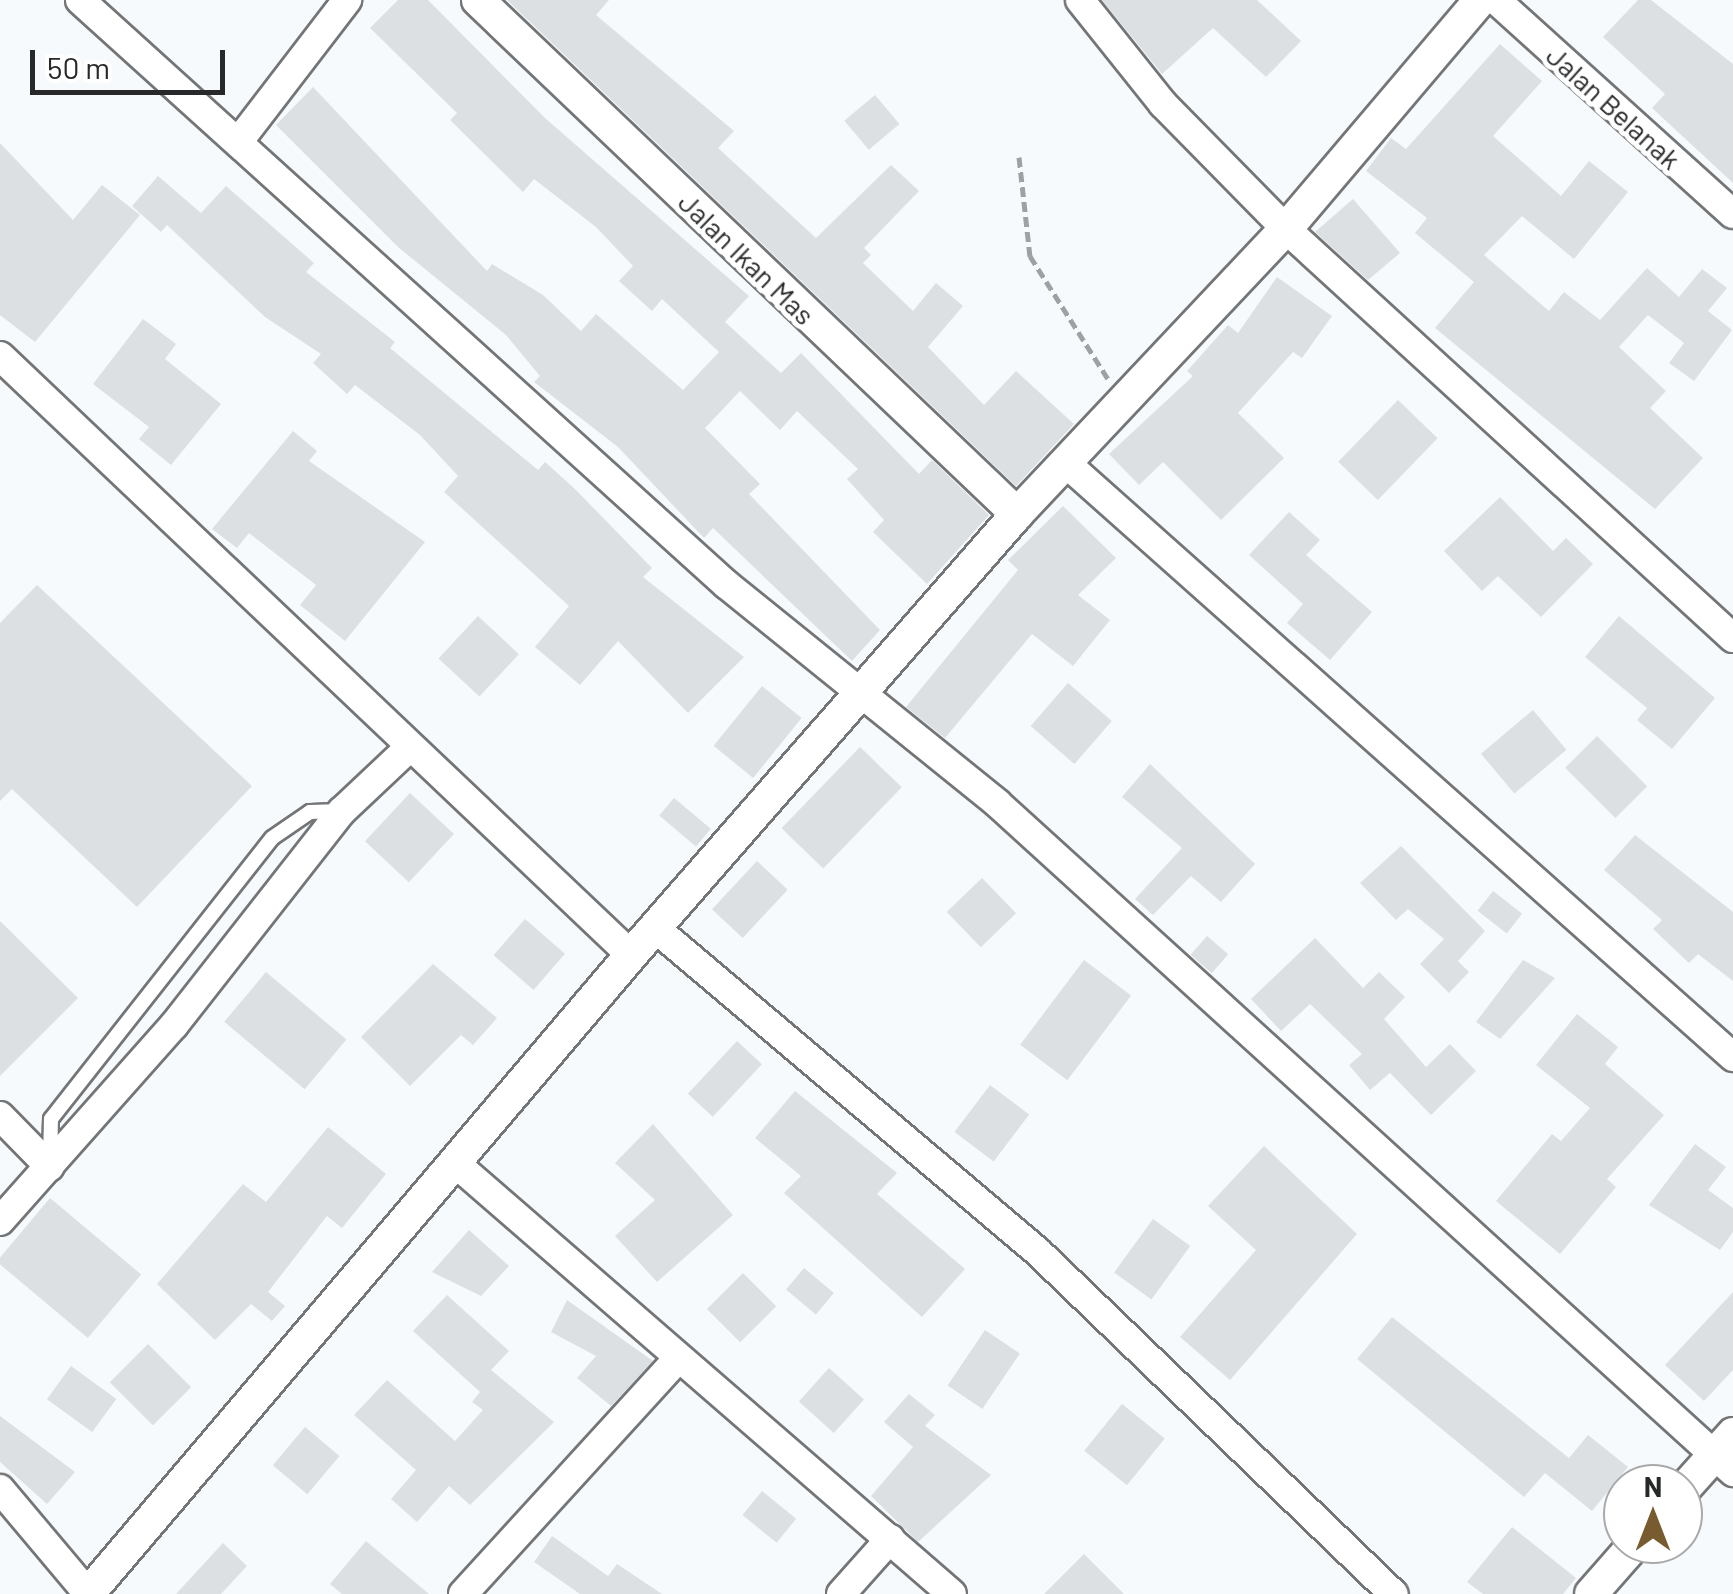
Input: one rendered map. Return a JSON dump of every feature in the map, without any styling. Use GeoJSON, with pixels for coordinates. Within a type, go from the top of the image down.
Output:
{"type":"FeatureCollection","features":[{"type":"Feature","properties":{"kind":"street"},"geometry":{"type":"LineString","coordinates":[[80,0],[861,701],[998,803],[1727,1453],[1703,1473]]}},
{"type":"Feature","properties":{"kind":"street"},"geometry":{"type":"LineString","coordinates":[[239,141],[347,0]]}},
{"type":"Feature","properties":{"kind":"street","name":"Jalan Ikan Mas"},"geometry":{"type":"LineString","coordinates":[[478,0],[1017,514]]}},
{"type":"Feature","properties":{"kind":"street"},"geometry":{"type":"LineString","coordinates":[[1080,0],[1163,104],[1286,230],[1733,638]]}},
{"type":"Feature","properties":{"kind":"street"},"geometry":{"type":"LineString","coordinates":[[0,1489],[87,1592],[631,955],[861,701],[1017,514],[1286,230],[1480,0]]}},
{"type":"Feature","properties":{"kind":"street","name":"Jalan Belanak"},"geometry":{"type":"LineString","coordinates":[[1496,0],[1733,214]]}},
{"type":"Feature","properties":{"kind":"street"},"geometry":{"type":"LineString","coordinates":[[0,356],[631,955]]}},
{"type":"Feature","properties":{"kind":"street"},"geometry":{"type":"LineString","coordinates":[[1067,464],[1733,1057]]}},
{"type":"Feature","properties":{"kind":"street"},"geometry":{"type":"LineString","coordinates":[[0,1221],[50,1168],[342,811],[410,747]]}},
{"type":"Feature","properties":{"kind":"street"},"geometry":{"type":"LineString","coordinates":[[656,928],[1038,1251],[1394,1594]]}},
{"type":"Feature","properties":{"kind":"street"},"geometry":{"type":"LineString","coordinates":[[0,1116],[50,1168]]}},
{"type":"Feature","properties":{"kind":"street"},"geometry":{"type":"LineString","coordinates":[[454,1162],[676,1360],[952,1594]]}},
{"type":"Feature","properties":{"kind":"street"},"geometry":{"type":"LineString","coordinates":[[463,1594],[676,1360]]}},
{"type":"Feature","properties":{"kind":"street"},"geometry":{"type":"LineString","coordinates":[[841,1594],[890,1538]]}},
{"type":"Feature","properties":{"kind":"street"},"geometry":{"type":"LineString","coordinates":[[1591,1594],[1617,1564]]}},
{"type":"Feature","properties":{"kind":"lane"},"geometry":{"type":"LineString","coordinates":[[50,1168],[51,1119],[135,1004],[272,838],[310,812],[342,811]]}},
{"type":"Feature","properties":{"kind":"path"},"geometry":{"type":"LineString","coordinates":[[1018,158],[1030,256],[1123,403]]}},
{"type":"Feature","properties":{"kind":"building"},"geometry":{"type":"Polygon","coordinates":[[[398,0],[428,0],[545,118],[749,296],[725,322],[781,373],[801,353],[919,474],[932,460],[989,515],[927,584],[873,532],[884,520],[847,479],[858,469],[797,411],[780,430],[740,391],[705,428],[760,484],[749,494],[880,630],[852,661],[713,528],[704,538],[618,447],[534,382],[540,376],[506,335],[398,247],[276,125],[313,87],[487,271],[492,264],[543,295],[581,331],[596,314],[683,390],[719,352],[662,299],[652,311],[619,281],[633,266],[596,227],[534,179],[523,192],[450,120],[457,113],[370,28],[398,0]]]}},
{"type":"Feature","properties":{"kind":"building"},"geometry":{"type":"Polygon","coordinates":[[[507,0],[609,0],[596,15],[734,131],[718,148],[816,238],[891,165],[919,191],[864,248],[871,255],[863,263],[913,311],[936,283],[963,306],[928,347],[984,405],[1016,371],[1074,424],[1016,486],[507,0]]]}},
{"type":"Feature","properties":{"kind":"building"},"geometry":{"type":"Polygon","coordinates":[[[1102,0],[1257,0],[1301,41],[1266,77],[1213,28],[1162,74],[1102,0]]]}},
{"type":"Feature","properties":{"kind":"building"},"geometry":{"type":"Polygon","coordinates":[[[1638,0],[1651,0],[1733,64],[1733,183],[1652,108],[1665,94],[1603,37],[1638,0]]]}},
{"type":"Feature","properties":{"kind":"building"},"geometry":{"type":"Polygon","coordinates":[[[1500,44],[1542,81],[1493,136],[1561,196],[1589,161],[1628,192],[1574,259],[1522,216],[1484,255],[1549,311],[1564,292],[1600,320],[1647,268],[1679,297],[1702,269],[1727,288],[1708,311],[1732,330],[1694,381],[1669,363],[1684,343],[1648,315],[1619,347],[1666,391],[1650,408],[1703,458],[1655,509],[1435,328],[1474,282],[1415,233],[1427,218],[1366,171],[1391,138],[1406,149],[1500,44]]]}},
{"type":"Feature","properties":{"kind":"building"},"geometry":{"type":"Polygon","coordinates":[[[875,95],[899,124],[869,150],[844,121],[875,95]]]}},
{"type":"Feature","properties":{"kind":"building"},"geometry":{"type":"Polygon","coordinates":[[[0,143],[73,220],[102,185],[140,215],[35,342],[0,315],[0,143]]]}},
{"type":"Feature","properties":{"kind":"building"},"geometry":{"type":"Polygon","coordinates":[[[158,176],[201,213],[226,186],[314,263],[306,272],[395,342],[390,348],[538,470],[545,462],[575,489],[652,568],[643,577],[744,657],[688,713],[618,641],[580,685],[535,647],[569,606],[444,492],[458,476],[420,435],[355,385],[347,394],[313,363],[321,354],[265,317],[167,225],[161,232],[132,206],[158,176]]]}},
{"type":"Feature","properties":{"kind":"building"},"geometry":{"type":"Polygon","coordinates":[[[1353,199],[1400,253],[1368,280],[1315,232],[1353,199]]]}},
{"type":"Feature","properties":{"kind":"building"},"geometry":{"type":"Polygon","coordinates":[[[1277,277],[1332,316],[1302,358],[1293,352],[1238,413],[1284,458],[1221,520],[1163,462],[1139,485],[1109,454],[1193,376],[1187,371],[1228,325],[1238,333],[1277,277]]]}},
{"type":"Feature","properties":{"kind":"building"},"geometry":{"type":"Polygon","coordinates":[[[143,319],[176,344],[165,359],[221,404],[171,465],[139,439],[149,427],[93,384],[143,319]]]}},
{"type":"Feature","properties":{"kind":"building"},"geometry":{"type":"Polygon","coordinates":[[[1398,400],[1438,438],[1378,500],[1338,462],[1398,400]]]}},
{"type":"Feature","properties":{"kind":"building"},"geometry":{"type":"Polygon","coordinates":[[[293,431],[317,451],[309,461],[425,542],[345,641],[300,605],[316,585],[249,533],[237,548],[212,529],[293,431]]]}},
{"type":"Feature","properties":{"kind":"building"},"geometry":{"type":"Polygon","coordinates":[[[1500,497],[1553,551],[1566,538],[1593,564],[1541,617],[1498,576],[1482,591],[1444,551],[1500,497]]]}},
{"type":"Feature","properties":{"kind":"building"},"geometry":{"type":"Polygon","coordinates":[[[1063,506],[1116,558],[1078,595],[1110,620],[1073,666],[1032,634],[945,738],[906,707],[1018,570],[1008,560],[1063,506]]]}},
{"type":"Feature","properties":{"kind":"building"},"geometry":{"type":"Polygon","coordinates":[[[1289,512],[1320,540],[1306,555],[1372,612],[1330,660],[1287,623],[1303,604],[1249,555],[1289,512]]]}},
{"type":"Feature","properties":{"kind":"building"},"geometry":{"type":"Polygon","coordinates":[[[37,585],[252,786],[137,907],[12,789],[0,801],[0,623],[37,585]]]}},
{"type":"Feature","properties":{"kind":"building"},"geometry":{"type":"Polygon","coordinates":[[[478,616],[519,654],[479,697],[438,658],[478,616]]]}},
{"type":"Feature","properties":{"kind":"building"},"geometry":{"type":"Polygon","coordinates":[[[1619,616],[1715,698],[1672,749],[1637,720],[1647,708],[1585,657],[1619,616]]]}},
{"type":"Feature","properties":{"kind":"building"},"geometry":{"type":"Polygon","coordinates":[[[1068,683],[1112,721],[1074,764],[1031,726],[1068,683]]]}},
{"type":"Feature","properties":{"kind":"building"},"geometry":{"type":"Polygon","coordinates":[[[762,686],[802,718],[753,778],[714,746],[762,686]]]}},
{"type":"Feature","properties":{"kind":"building"},"geometry":{"type":"Polygon","coordinates":[[[1533,710],[1566,750],[1514,794],[1481,754],[1533,710]]]}},
{"type":"Feature","properties":{"kind":"building"},"geometry":{"type":"Polygon","coordinates":[[[1597,736],[1647,786],[1615,818],[1565,768],[1597,736]]]}},
{"type":"Feature","properties":{"kind":"building"},"geometry":{"type":"Polygon","coordinates":[[[860,747],[902,787],[823,869],[782,828],[860,747]]]}},
{"type":"Feature","properties":{"kind":"building"},"geometry":{"type":"Polygon","coordinates":[[[1150,764],[1255,864],[1221,902],[1191,876],[1153,915],[1135,899],[1182,848],[1122,797],[1150,764]]]}},
{"type":"Feature","properties":{"kind":"building"},"geometry":{"type":"Polygon","coordinates":[[[410,793],[454,834],[409,882],[365,841],[410,793]]]}},
{"type":"Feature","properties":{"kind":"building"},"geometry":{"type":"Polygon","coordinates":[[[674,798],[711,829],[696,846],[659,816],[674,798]]]}},
{"type":"Feature","properties":{"kind":"building"},"geometry":{"type":"Polygon","coordinates":[[[1635,835],[1733,912],[1733,981],[1698,954],[1689,963],[1653,929],[1662,920],[1604,870],[1635,835]]]}},
{"type":"Feature","properties":{"kind":"building"},"geometry":{"type":"Polygon","coordinates":[[[1401,846],[1485,931],[1458,961],[1469,972],[1449,993],[1420,964],[1444,939],[1408,909],[1396,920],[1360,883],[1401,846]]]}},
{"type":"Feature","properties":{"kind":"building"},"geometry":{"type":"Polygon","coordinates":[[[757,861],[788,890],[743,938],[712,909],[757,861]]]}},
{"type":"Feature","properties":{"kind":"building"},"geometry":{"type":"Polygon","coordinates":[[[982,878],[1016,913],[981,947],[947,912],[982,878]]]}},
{"type":"Feature","properties":{"kind":"building"},"geometry":{"type":"Polygon","coordinates":[[[1493,891],[1522,914],[1507,933],[1478,911],[1493,891]]]}},
{"type":"Feature","properties":{"kind":"building"},"geometry":{"type":"Polygon","coordinates":[[[525,919],[565,954],[534,990],[494,955],[525,919]]]}},
{"type":"Feature","properties":{"kind":"building"},"geometry":{"type":"Polygon","coordinates":[[[0,921],[78,998],[0,1076],[0,921]]]}},
{"type":"Feature","properties":{"kind":"building"},"geometry":{"type":"Polygon","coordinates":[[[1207,936],[1228,954],[1212,973],[1191,955],[1207,936]]]}},
{"type":"Feature","properties":{"kind":"building"},"geometry":{"type":"Polygon","coordinates":[[[1315,938],[1363,988],[1379,972],[1405,997],[1384,1019],[1426,1067],[1450,1044],[1476,1071],[1431,1115],[1390,1073],[1370,1090],[1349,1065],[1362,1054],[1310,1004],[1281,1031],[1251,999],[1315,938]]]}},
{"type":"Feature","properties":{"kind":"building"},"geometry":{"type":"Polygon","coordinates":[[[1084,960],[1131,996],[1067,1080],[1020,1045],[1084,960]]]}},
{"type":"Feature","properties":{"kind":"building"},"geometry":{"type":"Polygon","coordinates":[[[1523,960],[1555,978],[1500,1039],[1476,1022],[1523,960]]]}},
{"type":"Feature","properties":{"kind":"building"},"geometry":{"type":"Polygon","coordinates":[[[433,964],[497,1018],[473,1045],[461,1035],[410,1086],[361,1037],[433,964]]]}},
{"type":"Feature","properties":{"kind":"building"},"geometry":{"type":"Polygon","coordinates":[[[266,972],[346,1039],[305,1089],[224,1022],[266,972]]]}},
{"type":"Feature","properties":{"kind":"building"},"geometry":{"type":"Polygon","coordinates":[[[1577,1014],[1618,1047],[1605,1064],[1664,1115],[1607,1179],[1616,1187],[1560,1254],[1496,1201],[1552,1134],[1561,1141],[1590,1108],[1536,1065],[1577,1014]]]}},
{"type":"Feature","properties":{"kind":"building"},"geometry":{"type":"Polygon","coordinates":[[[737,1041],[762,1064],[713,1117],[688,1094],[737,1041]]]}},
{"type":"Feature","properties":{"kind":"building"},"geometry":{"type":"Polygon","coordinates":[[[990,1085],[1029,1114],[994,1162],[954,1132],[990,1085]]]}},
{"type":"Feature","properties":{"kind":"building"},"geometry":{"type":"Polygon","coordinates":[[[795,1091],[897,1173],[877,1194],[965,1269],[922,1317],[784,1193],[801,1176],[755,1138],[795,1091]]]}},
{"type":"Feature","properties":{"kind":"building"},"geometry":{"type":"Polygon","coordinates":[[[653,1124],[733,1215],[657,1282],[615,1236],[655,1200],[615,1163],[653,1124]]]}},
{"type":"Feature","properties":{"kind":"building"},"geometry":{"type":"Polygon","coordinates":[[[328,1127],[386,1174],[342,1228],[327,1216],[268,1292],[285,1306],[272,1321],[251,1304],[215,1340],[157,1284],[243,1184],[266,1202],[328,1127]]]}},
{"type":"Feature","properties":{"kind":"building"},"geometry":{"type":"Polygon","coordinates":[[[1695,1144],[1726,1167],[1708,1190],[1733,1208],[1733,1232],[1720,1250],[1649,1205],[1695,1144]]]}},
{"type":"Feature","properties":{"kind":"building"},"geometry":{"type":"Polygon","coordinates":[[[1264,1146],[1357,1234],[1230,1380],[1180,1337],[1256,1250],[1208,1206],[1264,1146]]]}},
{"type":"Feature","properties":{"kind":"building"},"geometry":{"type":"Polygon","coordinates":[[[50,1198],[141,1274],[88,1338],[0,1264],[0,1258],[50,1198]]]}},
{"type":"Feature","properties":{"kind":"building"},"geometry":{"type":"Polygon","coordinates":[[[1153,1219],[1190,1246],[1151,1299],[1114,1272],[1153,1219]]]}},
{"type":"Feature","properties":{"kind":"building"},"geometry":{"type":"Polygon","coordinates":[[[469,1230],[509,1266],[481,1296],[432,1272],[469,1230]]]}},
{"type":"Feature","properties":{"kind":"building"},"geometry":{"type":"Polygon","coordinates":[[[804,1268],[834,1293],[816,1315],[786,1289],[804,1268]]]}},
{"type":"Feature","properties":{"kind":"building"},"geometry":{"type":"Polygon","coordinates":[[[743,1273],[776,1306],[740,1342],[707,1309],[743,1273]]]}},
{"type":"Feature","properties":{"kind":"building"},"geometry":{"type":"Polygon","coordinates":[[[1733,1292],[1733,1370],[1704,1401],[1665,1365],[1733,1292]]]}},
{"type":"Feature","properties":{"kind":"building"},"geometry":{"type":"Polygon","coordinates":[[[447,1295],[509,1351],[491,1370],[554,1422],[470,1505],[449,1486],[417,1522],[391,1499],[416,1470],[354,1415],[387,1380],[455,1441],[483,1410],[472,1402],[480,1392],[413,1331],[447,1295]]]}},
{"type":"Feature","properties":{"kind":"building"},"geometry":{"type":"Polygon","coordinates":[[[567,1300],[653,1361],[611,1406],[577,1378],[596,1356],[551,1332],[567,1300]]]}},
{"type":"Feature","properties":{"kind":"building"},"geometry":{"type":"Polygon","coordinates":[[[1392,1317],[1569,1458],[1588,1435],[1624,1464],[1603,1464],[1603,1498],[1592,1511],[1545,1473],[1524,1497],[1357,1359],[1392,1317]]]}},
{"type":"Feature","properties":{"kind":"building"},"geometry":{"type":"Polygon","coordinates":[[[985,1330],[1020,1353],[982,1409],[948,1386],[985,1330]]]}},
{"type":"Feature","properties":{"kind":"building"},"geometry":{"type":"Polygon","coordinates":[[[148,1344],[191,1387],[153,1425],[110,1382],[148,1344]]]}},
{"type":"Feature","properties":{"kind":"building"},"geometry":{"type":"Polygon","coordinates":[[[71,1366],[116,1399],[92,1432],[47,1399],[71,1366]]]}},
{"type":"Feature","properties":{"kind":"building"},"geometry":{"type":"Polygon","coordinates":[[[829,1368],[864,1399],[834,1433],[799,1401],[829,1368]]]}},
{"type":"Feature","properties":{"kind":"building"},"geometry":{"type":"Polygon","coordinates":[[[909,1394],[935,1415],[925,1426],[991,1475],[918,1542],[871,1496],[913,1447],[884,1422],[909,1394]]]}},
{"type":"Feature","properties":{"kind":"building"},"geometry":{"type":"Polygon","coordinates":[[[1122,1404],[1165,1439],[1127,1485],[1084,1451],[1122,1404]]]}},
{"type":"Feature","properties":{"kind":"building"},"geometry":{"type":"Polygon","coordinates":[[[0,1416],[75,1472],[47,1504],[0,1462],[0,1416]]]}},
{"type":"Feature","properties":{"kind":"building"},"geometry":{"type":"Polygon","coordinates":[[[305,1427],[339,1456],[307,1494],[273,1465],[305,1427]]]}},
{"type":"Feature","properties":{"kind":"building"},"geometry":{"type":"Polygon","coordinates":[[[762,1491],[796,1519],[777,1543],[742,1515],[762,1491]]]}},
{"type":"Feature","properties":{"kind":"building"},"geometry":{"type":"Polygon","coordinates":[[[1512,1527],[1576,1578],[1563,1594],[1483,1594],[1467,1582],[1512,1527]]]}},
{"type":"Feature","properties":{"kind":"building"},"geometry":{"type":"Polygon","coordinates":[[[552,1536],[608,1576],[617,1564],[662,1594],[580,1594],[534,1562],[552,1536]]]}},
{"type":"Feature","properties":{"kind":"building"},"geometry":{"type":"Polygon","coordinates":[[[366,1541],[429,1594],[342,1594],[330,1584],[366,1541]]]}},
{"type":"Feature","properties":{"kind":"building"},"geometry":{"type":"Polygon","coordinates":[[[223,1543],[247,1566],[221,1594],[176,1594],[223,1543]]]}},
{"type":"Feature","properties":{"kind":"building"},"geometry":{"type":"Polygon","coordinates":[[[1084,1554],[1124,1594],[1044,1594],[1084,1554]]]}}]}
